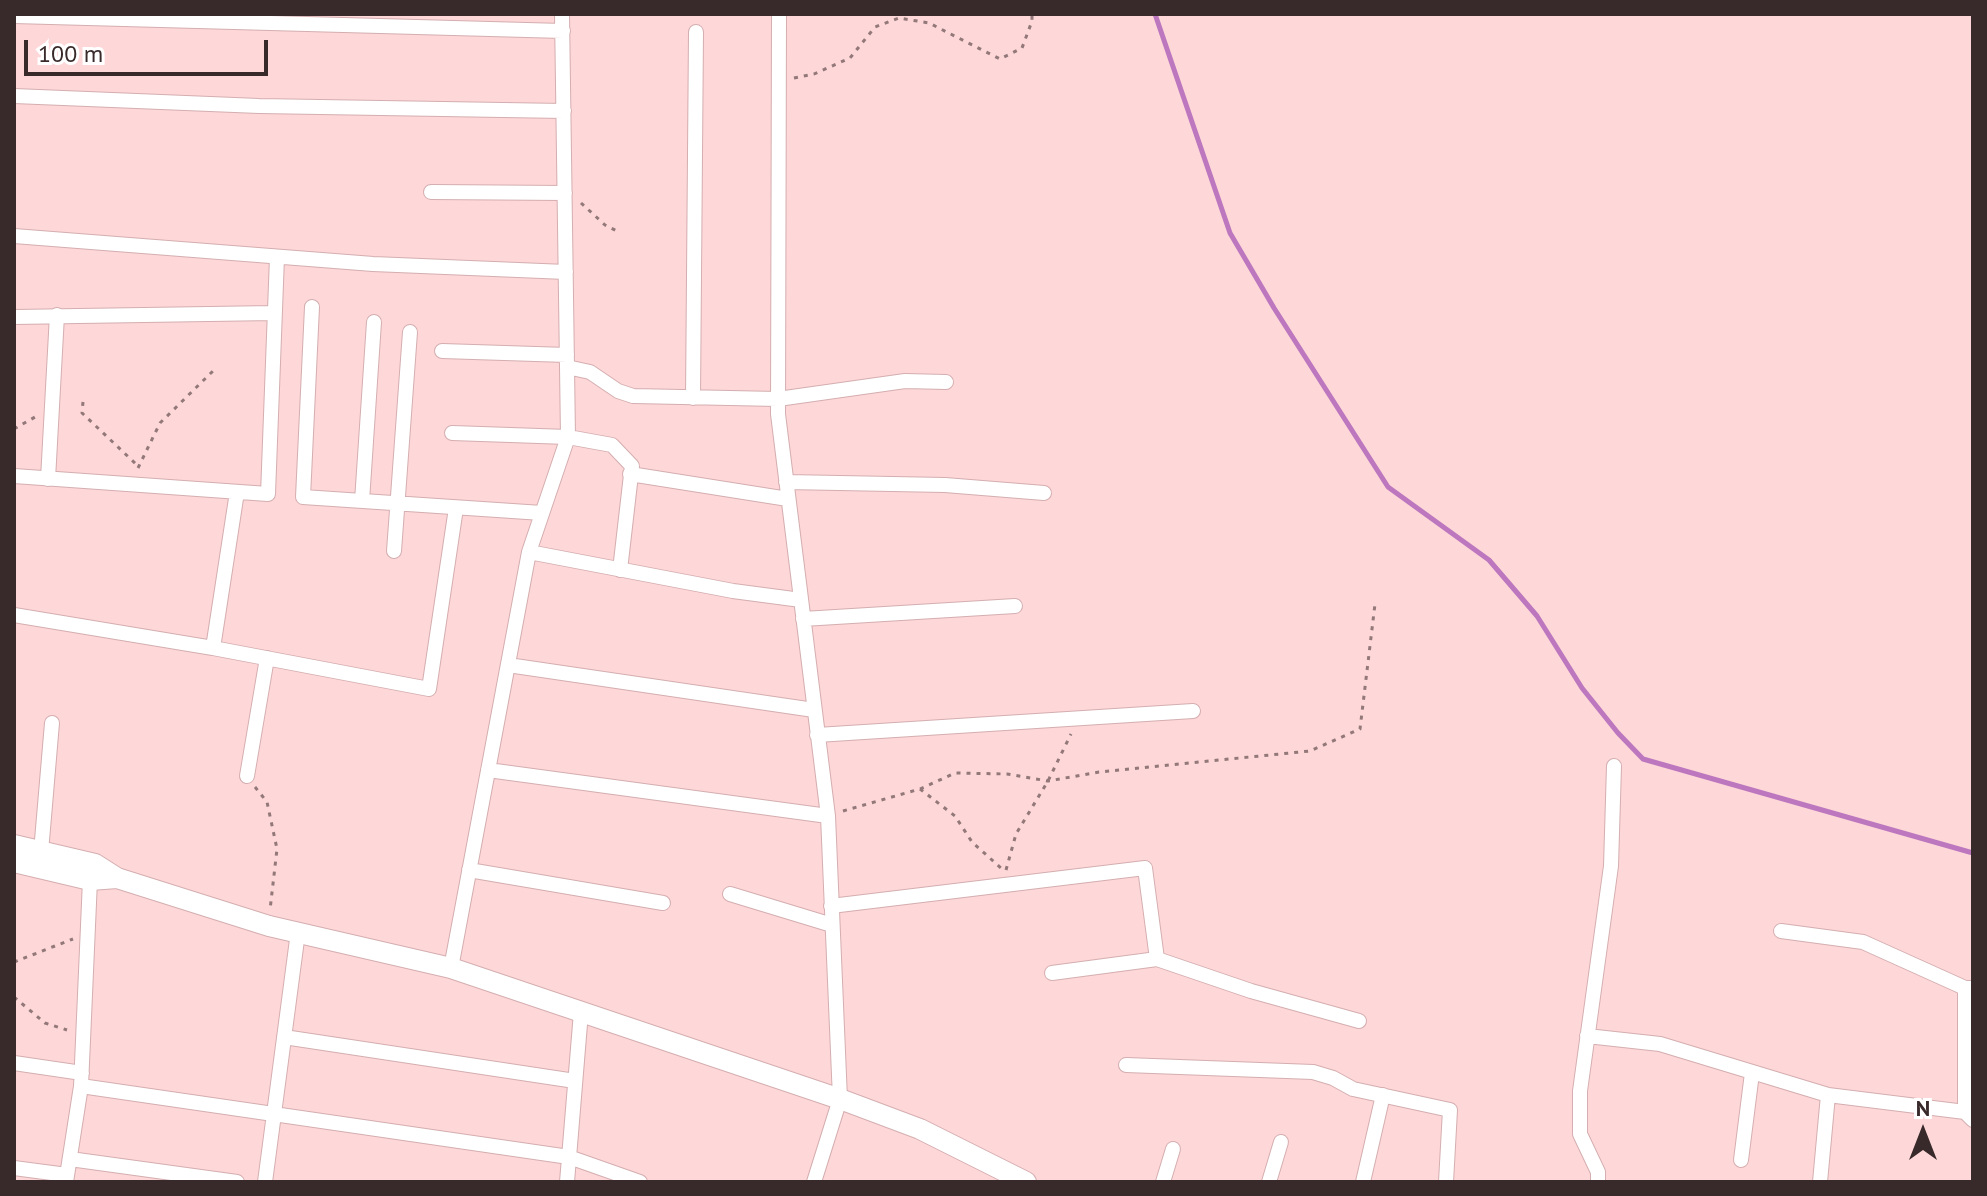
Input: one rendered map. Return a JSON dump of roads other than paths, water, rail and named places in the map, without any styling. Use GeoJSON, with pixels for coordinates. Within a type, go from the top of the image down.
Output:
{"type":"FeatureCollection","features":[{"type":"Feature","properties":{"kind":"main road"},"geometry":{"type":"LineString","coordinates":[[14,845],[95,864],[117,878],[269,926],[451,968],[840,1099],[920,1129],[1026,1182]]}},
{"type":"Feature","properties":{"kind":"main road"},"geometry":{"type":"LineString","coordinates":[[14,862],[90,880],[117,878]]}},
{"type":"Feature","properties":{"kind":"street"},"geometry":{"type":"LineString","coordinates":[[451,968],[529,552],[568,437],[562,14]]}},
{"type":"Feature","properties":{"kind":"street"},"geometry":{"type":"LineString","coordinates":[[779,14],[778,399],[828,816],[840,1099],[814,1182]]}},
{"type":"Feature","properties":{"kind":"street"},"geometry":{"type":"LineString","coordinates":[[14,16],[563,31]]}},
{"type":"Feature","properties":{"kind":"street"},"geometry":{"type":"LineString","coordinates":[[693,398],[696,32]]}},
{"type":"Feature","properties":{"kind":"street"},"geometry":{"type":"LineString","coordinates":[[14,96],[259,106],[564,111]]}},
{"type":"Feature","properties":{"kind":"street"},"geometry":{"type":"LineString","coordinates":[[431,192],[565,197]]}},
{"type":"Feature","properties":{"kind":"street"},"geometry":{"type":"LineString","coordinates":[[14,236],[373,264],[566,272]]}},
{"type":"Feature","properties":{"kind":"street"},"geometry":{"type":"LineString","coordinates":[[14,476],[268,494],[277,257]]}},
{"type":"Feature","properties":{"kind":"street"},"geometry":{"type":"LineString","coordinates":[[312,307],[303,497],[542,513]]}},
{"type":"Feature","properties":{"kind":"street"},"geometry":{"type":"LineString","coordinates":[[14,317],[274,313]]}},
{"type":"Feature","properties":{"kind":"street"},"geometry":{"type":"LineString","coordinates":[[48,479],[57,315]]}},
{"type":"Feature","properties":{"kind":"street"},"geometry":{"type":"LineString","coordinates":[[362,501],[374,322]]}},
{"type":"Feature","properties":{"kind":"street"},"geometry":{"type":"LineString","coordinates":[[394,551],[410,332]]}},
{"type":"Feature","properties":{"kind":"street"},"geometry":{"type":"LineString","coordinates":[[442,351],[567,361],[618,391],[633,396],[778,399],[905,381],[946,382]]}},
{"type":"Feature","properties":{"kind":"street"},"geometry":{"type":"LineString","coordinates":[[452,433],[568,437],[612,445],[632,466],[620,570]]}},
{"type":"Feature","properties":{"kind":"street"},"geometry":{"type":"LineString","coordinates":[[630,474],[788,499]]}},
{"type":"Feature","properties":{"kind":"street"},"geometry":{"type":"LineString","coordinates":[[786,482],[945,485],[1044,493]]}},
{"type":"Feature","properties":{"kind":"street"},"geometry":{"type":"LineString","coordinates":[[213,648],[237,492]]}},
{"type":"Feature","properties":{"kind":"street"},"geometry":{"type":"LineString","coordinates":[[14,615],[213,648],[429,689],[456,508]]}},
{"type":"Feature","properties":{"kind":"street"},"geometry":{"type":"LineString","coordinates":[[529,552],[733,591],[801,600]]}},
{"type":"Feature","properties":{"kind":"street"},"geometry":{"type":"LineString","coordinates":[[803,619],[1015,606]]}},
{"type":"Feature","properties":{"kind":"street"},"geometry":{"type":"LineString","coordinates":[[247,776],[267,658]]}},
{"type":"Feature","properties":{"kind":"street"},"geometry":{"type":"LineString","coordinates":[[508,665],[814,710]]}},
{"type":"Feature","properties":{"kind":"street"},"geometry":{"type":"LineString","coordinates":[[817,735],[1193,711]]}},
{"type":"Feature","properties":{"kind":"street"},"geometry":{"type":"LineString","coordinates":[[41,852],[52,723]]}},
{"type":"Feature","properties":{"kind":"street"},"geometry":{"type":"LineString","coordinates":[[1598,1182],[1598,1172],[1580,1134],[1580,1091],[1611,866],[1614,766]]}},
{"type":"Feature","properties":{"kind":"street"},"geometry":{"type":"LineString","coordinates":[[488,770],[828,816]]}},
{"type":"Feature","properties":{"kind":"street"},"geometry":{"type":"LineString","coordinates":[[831,906],[1145,868],[1157,959]]}},
{"type":"Feature","properties":{"kind":"street"},"geometry":{"type":"LineString","coordinates":[[469,870],[663,903]]}},
{"type":"Feature","properties":{"kind":"street"},"geometry":{"type":"LineString","coordinates":[[14,1168],[67,1179],[82,1079],[90,880]]}},
{"type":"Feature","properties":{"kind":"street"},"geometry":{"type":"LineString","coordinates":[[730,894],[832,925]]}},
{"type":"Feature","properties":{"kind":"street"},"geometry":{"type":"LineString","coordinates":[[1587,1036],[1660,1044],[1828,1095],[1969,1116],[1969,988],[1863,942],[1781,931]]}},
{"type":"Feature","properties":{"kind":"street"},"geometry":{"type":"LineString","coordinates":[[265,1182],[298,932]]}},
{"type":"Feature","properties":{"kind":"street"},"geometry":{"type":"LineString","coordinates":[[1052,973],[1157,959],[1251,991],[1359,1021]]}},
{"type":"Feature","properties":{"kind":"street"},"geometry":{"type":"LineString","coordinates":[[567,1182],[581,1012]]}},
{"type":"Feature","properties":{"kind":"street"},"geometry":{"type":"LineString","coordinates":[[284,1037],[575,1081]]}},
{"type":"Feature","properties":{"kind":"street"},"geometry":{"type":"LineString","coordinates":[[14,1063],[82,1079],[274,1114],[569,1157],[640,1182]]}},
{"type":"Feature","properties":{"kind":"street"},"geometry":{"type":"LineString","coordinates":[[1126,1065],[1313,1072],[1353,1089],[1450,1110],[1446,1182]]}},
{"type":"Feature","properties":{"kind":"street"},"geometry":{"type":"LineString","coordinates":[[1741,1160],[1752,1073]]}},
{"type":"Feature","properties":{"kind":"street"},"geometry":{"type":"LineString","coordinates":[[1363,1182],[1383,1095]]}},
{"type":"Feature","properties":{"kind":"street"},"geometry":{"type":"LineString","coordinates":[[1820,1182],[1828,1095]]}},
{"type":"Feature","properties":{"kind":"street"},"geometry":{"type":"LineString","coordinates":[[1269,1182],[1281,1142]]}},
{"type":"Feature","properties":{"kind":"street"},"geometry":{"type":"LineString","coordinates":[[1163,1182],[1173,1149]]}},
{"type":"Feature","properties":{"kind":"street"},"geometry":{"type":"LineString","coordinates":[[70,1159],[237,1182]]}},
{"type":"Feature","properties":{"kind":"waterway"},"geometry":{"type":"LineString","coordinates":[[1155,14],[1230,233],[1388,487],[1489,560],[1537,616],[1582,688],[1643,759],[1973,853]]}}]}
